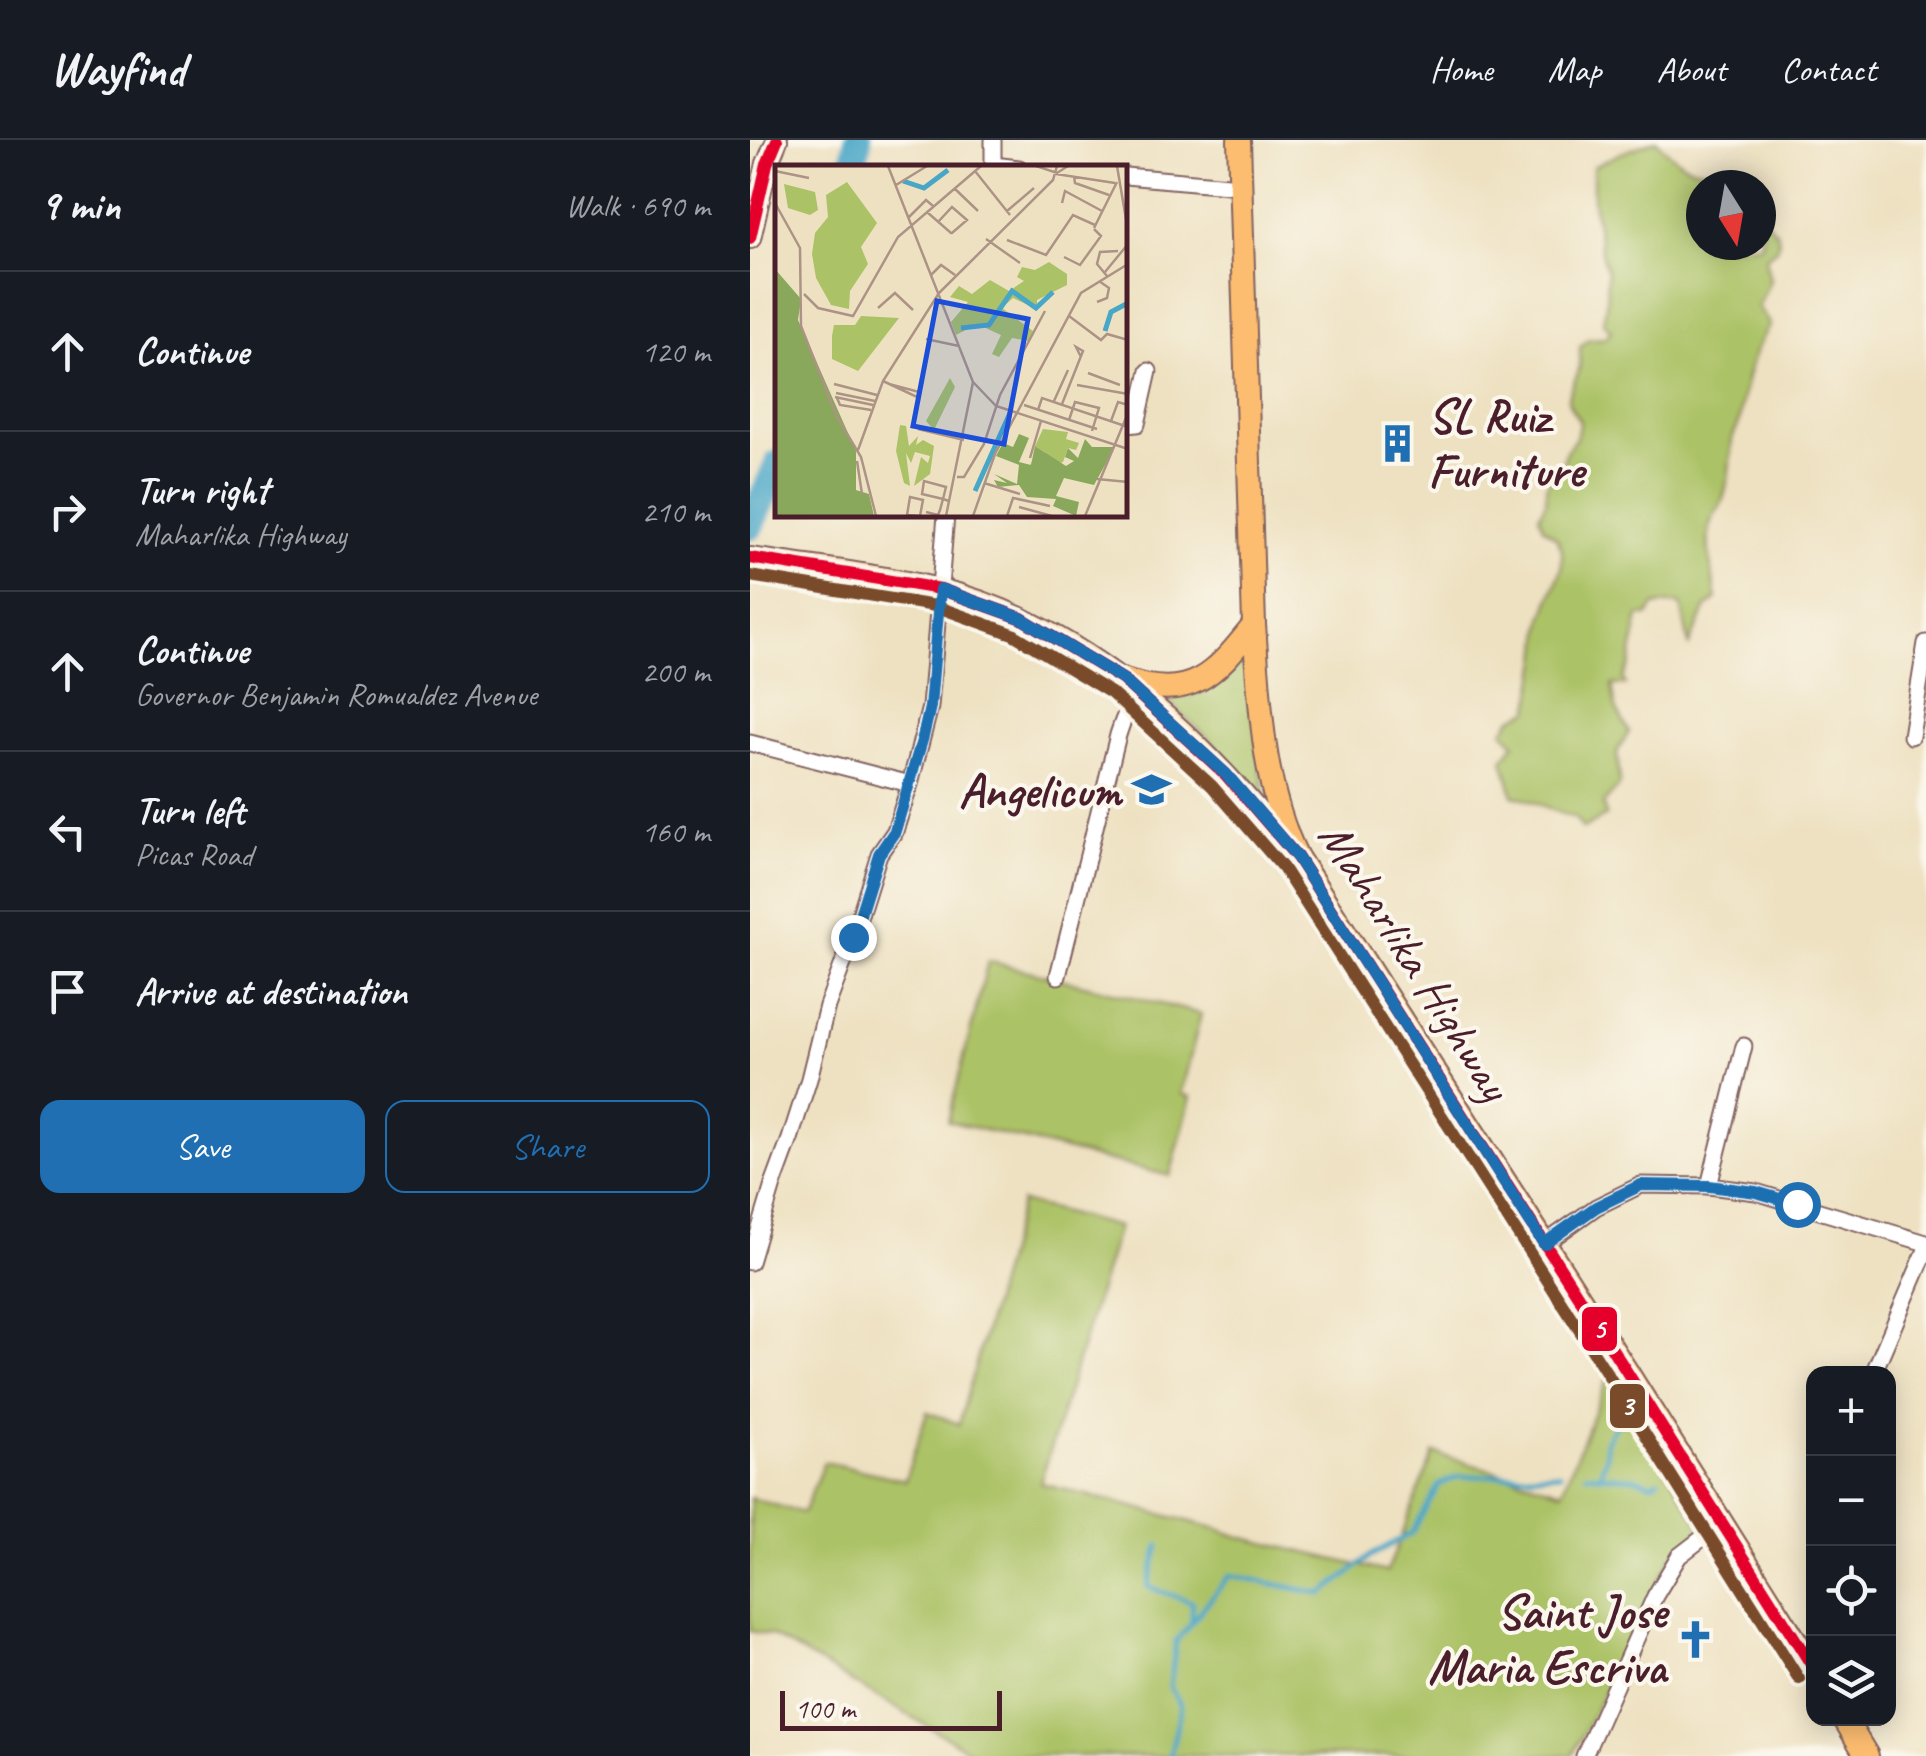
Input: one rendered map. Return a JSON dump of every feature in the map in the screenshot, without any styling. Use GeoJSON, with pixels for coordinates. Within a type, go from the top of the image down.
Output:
{"type":"FeatureCollection","features":[{"type":"Feature","properties":{"kind":"main road"},"geometry":{"type":"LineString","coordinates":[[750,238],[777,140]]}},
{"type":"Feature","properties":{"kind":"main road","name":"Maharlika Highway"},"geometry":{"type":"LineString","coordinates":[[1239,140],[1254,625],[1273,788],[1287,836],[1806,1657]]}},
{"type":"Feature","properties":{"kind":"main road"},"geometry":{"type":"LineString","coordinates":[[750,558],[900,580],[940,589],[1021,618],[1122,679],[1142,696],[1226,774],[1297,857]]}},
{"type":"Feature","properties":{"kind":"main road"},"geometry":{"type":"LineString","coordinates":[[1122,679],[1145,687],[1196,682],[1223,664],[1254,625]]}},
{"type":"Feature","properties":{"kind":"main road"},"geometry":{"type":"LineString","coordinates":[[1849,1726],[1867,1756]]}},
{"type":"Feature","properties":{"kind":"street"},"geometry":{"type":"LineString","coordinates":[[1128,176],[1240,186]]}},
{"type":"Feature","properties":{"kind":"street"},"geometry":{"type":"LineString","coordinates":[[1128,425],[1137,424],[1148,371]]}},
{"type":"Feature","properties":{"kind":"street"},"geometry":{"type":"LineString","coordinates":[[750,1262],[809,1079],[826,1006],[879,854],[895,831],[910,784],[930,707],[946,518]]}},
{"type":"Feature","properties":{"kind":"street"},"geometry":{"type":"LineString","coordinates":[[1911,736],[1924,675],[1926,643]]}},
{"type":"Feature","properties":{"kind":"street"},"geometry":{"type":"LineString","coordinates":[[1058,976],[1118,735],[1126,712],[1142,696]]}},
{"type":"Feature","properties":{"kind":"street"},"geometry":{"type":"LineString","coordinates":[[750,744],[910,784]]}},
{"type":"Feature","properties":{"kind":"street"},"geometry":{"type":"LineString","coordinates":[[1709,1186],[1744,1046]]}},
{"type":"Feature","properties":{"kind":"street"},"geometry":{"type":"LineString","coordinates":[[1544,1244],[1596,1207],[1641,1185],[1709,1186],[1756,1192],[1926,1242]]}},
{"type":"Feature","properties":{"kind":"street"},"geometry":{"type":"LineString","coordinates":[[1876,1366],[1926,1250]]}},
{"type":"Feature","properties":{"kind":"street"},"geometry":{"type":"LineString","coordinates":[[1584,1756],[1655,1596],[1679,1556],[1722,1523]]}},
{"type":"Feature","properties":{"kind":"green space"},"geometry":{"type":"Polygon","coordinates":[[[1656,140],[1683,163],[1709,170],[1686,170],[1686,260],[1765,260],[1770,280],[1758,307],[1770,325],[1749,370],[1724,495],[1709,530],[1717,599],[1706,608],[1689,645],[1681,604],[1654,606],[1648,616],[1639,616],[1630,665],[1623,678],[1626,685],[1612,685],[1616,708],[1629,732],[1617,752],[1620,784],[1603,804],[1606,816],[1583,829],[1575,818],[1513,795],[1503,759],[1515,743],[1503,731],[1512,718],[1530,710],[1543,618],[1562,568],[1562,549],[1557,538],[1543,527],[1539,516],[1546,501],[1546,487],[1576,438],[1580,421],[1568,397],[1579,370],[1580,347],[1589,339],[1605,338],[1611,331],[1603,322],[1607,273],[1593,201],[1593,167],[1656,140]]]}},
{"type":"Feature","properties":{"kind":"green space"},"geometry":{"type":"Polygon","coordinates":[[[1244,657],[1266,801],[1207,737],[1166,700],[1210,688],[1244,657]]]}},
{"type":"Feature","properties":{"kind":"green space"},"geometry":{"type":"Polygon","coordinates":[[[988,961],[1201,1014],[1181,1094],[1191,1097],[1170,1176],[948,1121],[988,961]]]}},
{"type":"Feature","properties":{"kind":"green space"},"geometry":{"type":"Polygon","coordinates":[[[1021,1202],[1118,1227],[1040,1483],[1387,1572],[1434,1453],[1562,1491],[1609,1375],[1702,1529],[1671,1557],[1572,1756],[979,1756],[771,1635],[750,1631],[750,1498],[803,1513],[824,1462],[905,1480],[927,1412],[959,1424],[1021,1202]]]}},
{"type":"Feature","properties":{"kind":"waterway"},"geometry":{"type":"LineString","coordinates":[[853,165],[858,140]]}},
{"type":"Feature","properties":{"kind":"waterway"},"geometry":{"type":"LineString","coordinates":[[750,526],[775,471]]}},
{"type":"Feature","properties":{"kind":"waterway"},"geometry":{"type":"LineString","coordinates":[[1600,1475],[1606,1442],[1618,1419]]}},
{"type":"Feature","properties":{"kind":"waterway"},"geometry":{"type":"LineString","coordinates":[[1170,1756],[1181,1706],[1170,1687],[1176,1641],[1230,1575],[1323,1594],[1372,1555],[1412,1533],[1439,1485],[1457,1477],[1560,1473]]}},
{"type":"Feature","properties":{"kind":"waterway"},"geometry":{"type":"LineString","coordinates":[[1586,1474],[1636,1478],[1652,1484],[1658,1480]]}},
{"type":"Feature","properties":{"kind":"waterway"},"geometry":{"type":"LineString","coordinates":[[1159,1546],[1148,1587],[1192,1602],[1192,1619]]}},
{"type":"Feature","properties":{"kind":"transit line","name":"5"},"geometry":{"type":"LineString","coordinates":[[750,238],[767,164],[777,140]]}},
{"type":"Feature","properties":{"kind":"transit line","name":"5"},"geometry":{"type":"LineString","coordinates":[[750,558],[940,589],[1021,618],[1122,679],[1225,774],[1297,857],[1806,1656]]}},
{"type":"Feature","properties":{"kind":"transit line","name":"3"},"geometry":{"type":"LineString","coordinates":[[750,576],[935,606],[1013,634],[1111,693],[1212,786],[1283,868],[1799,1679]]}},
{"type":"Feature","properties":{"kind":"place","name":"SL Ruiz Furniture"},"geometry":{"type":"Point","coordinates":[1398,443]}},
{"type":"Feature","properties":{"kind":"place","name":"Angelicum"},"geometry":{"type":"Point","coordinates":[1151,790]}},
{"type":"Feature","properties":{"kind":"place","name":"Saint Jose Maria Escriva"},"geometry":{"type":"Point","coordinates":[1696,1639]}},
{"type":"Feature","properties":{"kind":"route"},"geometry":{"type":"LineString","coordinates":[[853,937],[879,854],[895,831],[923,737],[930,707],[940,589],[1021,618],[1122,679],[1226,774],[1297,857],[1544,1244],[1596,1207],[1641,1185],[1709,1186],[1756,1192],[1797,1204]]}}]}
